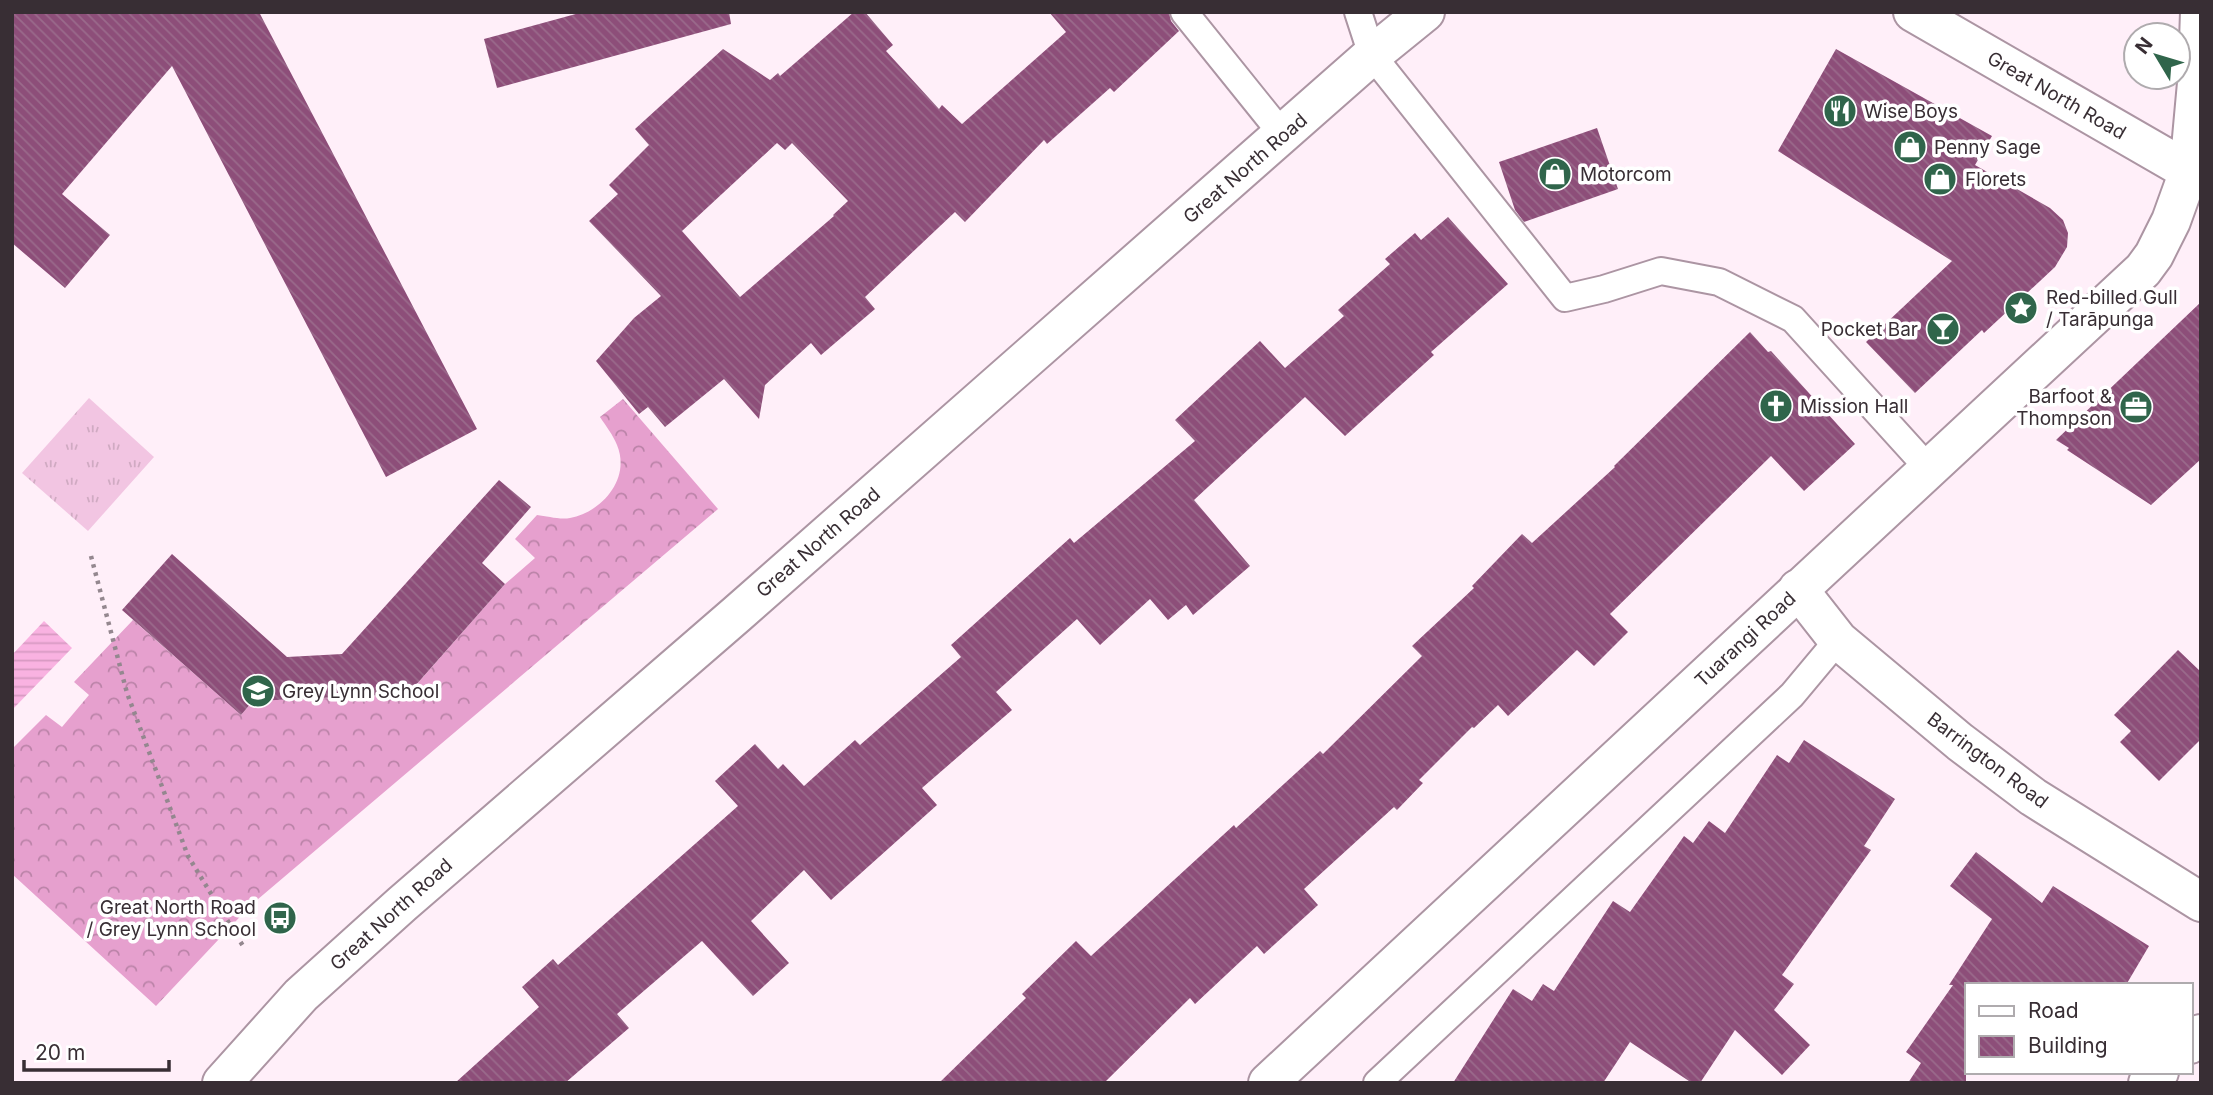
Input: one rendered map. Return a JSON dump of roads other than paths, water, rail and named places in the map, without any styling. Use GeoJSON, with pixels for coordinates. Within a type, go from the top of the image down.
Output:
{"type":"FeatureCollection","features":[{"type":"Feature","properties":{"kind":"main road"},"geometry":{"type":"LineString","coordinates":[[1372,55],[1386,12]]}},
{"type":"Feature","properties":{"kind":"main road","name":"Great North Road"},"geometry":{"type":"LineString","coordinates":[[222,1083],[301,995],[401,904],[737,614],[1372,55],[1425,12]]}},
{"type":"Feature","properties":{"kind":"main road","name":"Great North Road"},"geometry":{"type":"LineString","coordinates":[[1913,12],[2195,174]]}},
{"type":"Feature","properties":{"kind":"main road","name":"Tuarangi Road"},"geometry":{"type":"LineString","coordinates":[[1268,1083],[2143,270],[2154,255],[2195,174],[2200,12]]}},
{"type":"Feature","properties":{"kind":"main road","name":"Barrington Road"},"geometry":{"type":"LineString","coordinates":[[1798,589],[1838,640],[1960,742],[2024,790],[2201,902]]}},
{"type":"Feature","properties":{"kind":"lane"},"geometry":{"type":"LineString","coordinates":[[1184,12],[1283,135]]}},
{"type":"Feature","properties":{"kind":"lane"},"geometry":{"type":"LineString","coordinates":[[1358,12],[1372,55],[1565,298],[1661,271],[1719,282],[1793,319],[1929,469]]}},
{"type":"Feature","properties":{"kind":"lane"},"geometry":{"type":"LineString","coordinates":[[1377,1083],[1792,695],[1838,640]]}},
{"type":"Feature","properties":{"kind":"place","name":"Wise Boys"},"geometry":{"type":"Point","coordinates":[1840,111]}},
{"type":"Feature","properties":{"kind":"place","name":"Penny Sage"},"geometry":{"type":"Point","coordinates":[1910,147]}},
{"type":"Feature","properties":{"kind":"place","name":"Motorcom"},"geometry":{"type":"Point","coordinates":[1555,174]}},
{"type":"Feature","properties":{"kind":"place","name":"Florets"},"geometry":{"type":"Point","coordinates":[1940,179]}},
{"type":"Feature","properties":{"kind":"place","name":"Red-billed Gull / Tarāpunga"},"geometry":{"type":"Point","coordinates":[2021,308]}},
{"type":"Feature","properties":{"kind":"place","name":"Pocket Bar"},"geometry":{"type":"Point","coordinates":[1943,329]}},
{"type":"Feature","properties":{"kind":"place","name":"Mission Hall"},"geometry":{"type":"Point","coordinates":[1776,406]}},
{"type":"Feature","properties":{"kind":"place","name":"Barfoot & Thompson"},"geometry":{"type":"Point","coordinates":[2136,407]}},
{"type":"Feature","properties":{"kind":"place","name":"Grey Lynn School"},"geometry":{"type":"Point","coordinates":[258,691]}},
{"type":"Feature","properties":{"kind":"place","name":"Great North Road / Grey Lynn School"},"geometry":{"type":"Point","coordinates":[280,918]}}]}
